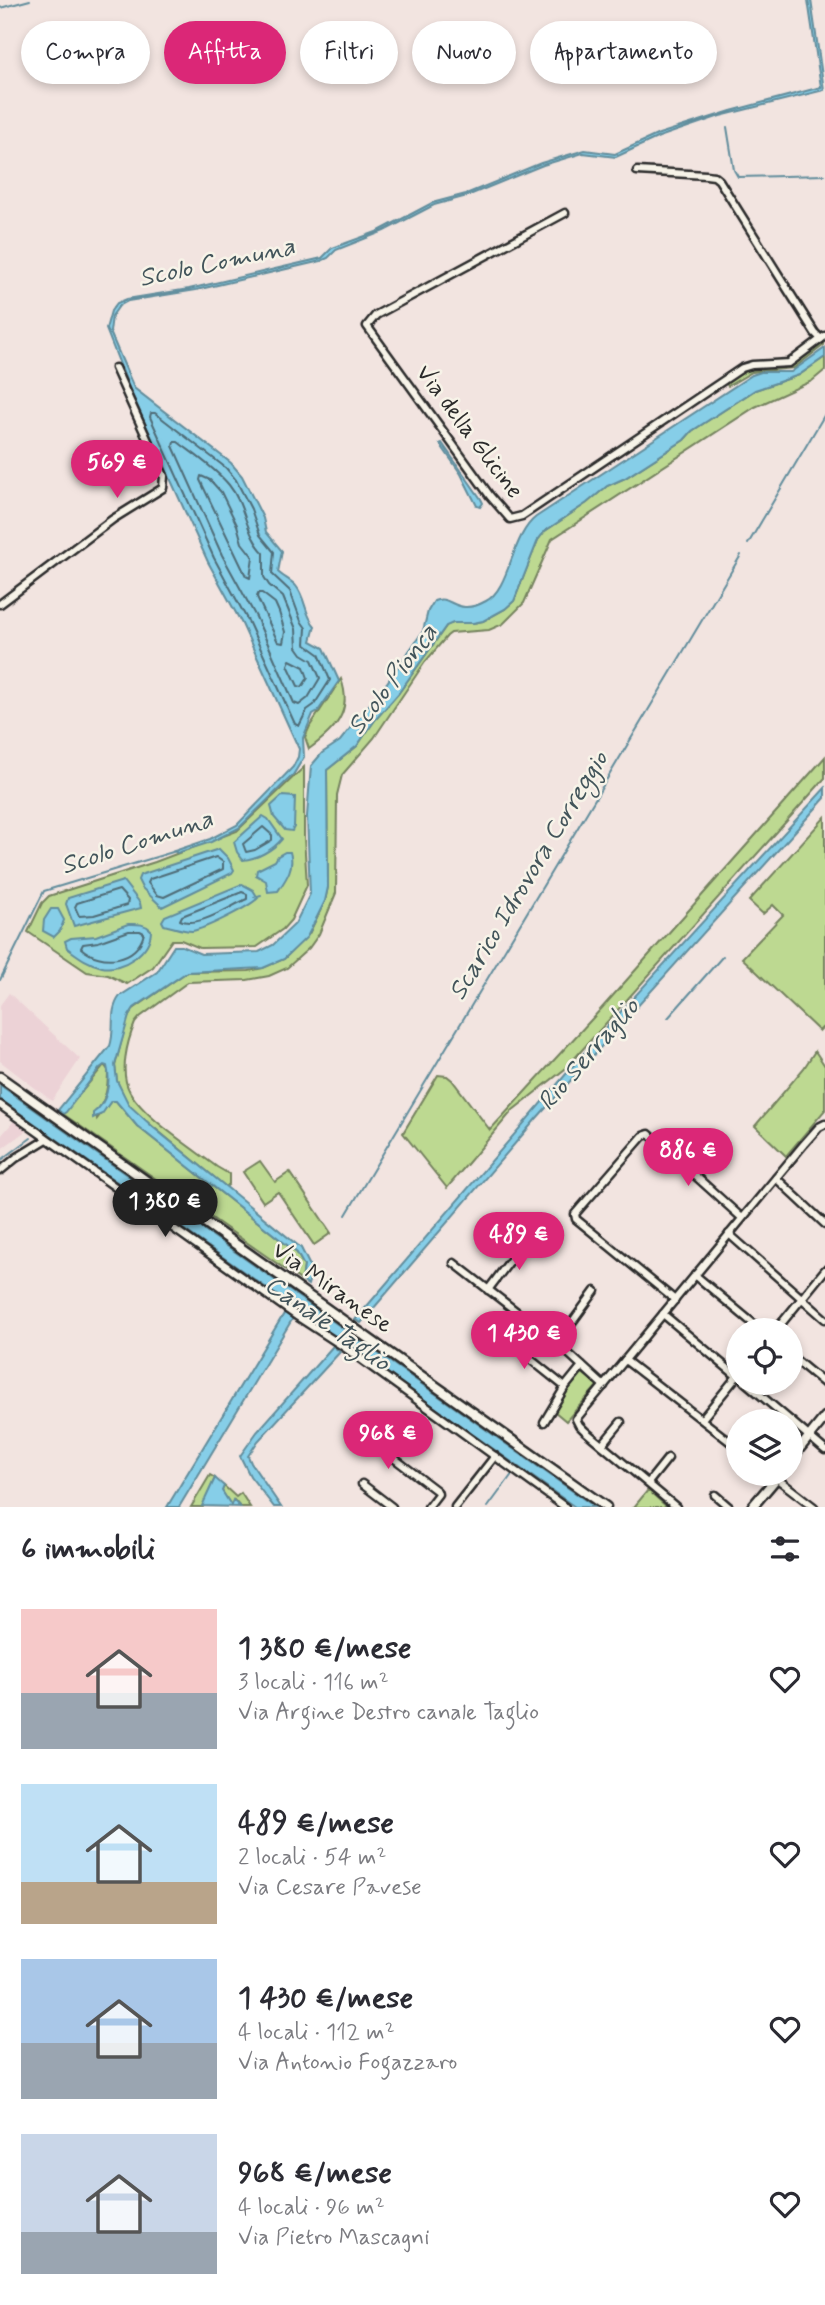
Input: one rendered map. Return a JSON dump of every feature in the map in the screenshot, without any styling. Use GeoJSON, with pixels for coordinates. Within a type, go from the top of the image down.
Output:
{"type":"FeatureCollection","features":[{"type":"Feature","properties":{"kind":"main road","name":"Via Miranese"},"geometry":{"type":"LineString","coordinates":[[0,1077],[606,1507]]}},
{"type":"Feature","properties":{"kind":"main road"},"geometry":{"type":"LineString","coordinates":[[803,1444],[825,1418]]}},
{"type":"Feature","properties":{"kind":"main road"},"geometry":{"type":"LineString","coordinates":[[752,1507],[768,1486]]}},
{"type":"Feature","properties":{"kind":"street","name":"Via della Glicine"},"geometry":{"type":"LineString","coordinates":[[565,213],[376,316],[367,326],[490,496],[510,519],[522,516],[742,368],[789,363],[823,337],[815,333],[719,180],[714,176],[637,171]]}},
{"type":"Feature","properties":{"kind":"street"},"geometry":{"type":"LineString","coordinates":[[0,604],[113,519],[163,488],[163,476],[115,368]]}},
{"type":"Feature","properties":{"kind":"street"},"geometry":{"type":"LineString","coordinates":[[0,1105],[565,1507]]}},
{"type":"Feature","properties":{"kind":"street"},"geometry":{"type":"LineString","coordinates":[[676,1507],[577,1423],[578,1416],[815,1131],[825,1124]]}},
{"type":"Feature","properties":{"kind":"street"},"geometry":{"type":"LineString","coordinates":[[675,1300],[574,1216],[643,1136],[649,1135],[742,1218]]}},
{"type":"Feature","properties":{"kind":"street"},"geometry":{"type":"LineString","coordinates":[[0,1171],[47,1139]]}},
{"type":"Feature","properties":{"kind":"street"},"geometry":{"type":"LineString","coordinates":[[692,1172],[721,1140]]}},
{"type":"Feature","properties":{"kind":"street"},"geometry":{"type":"LineString","coordinates":[[776,1178],[825,1224]]}},
{"type":"Feature","properties":{"kind":"street"},"geometry":{"type":"LineString","coordinates":[[729,1234],[825,1319]]}},
{"type":"Feature","properties":{"kind":"street"},"geometry":{"type":"LineString","coordinates":[[488,1290],[528,1237]]}},
{"type":"Feature","properties":{"kind":"street"},"geometry":{"type":"LineString","coordinates":[[454,1263],[557,1343],[604,1386]]}},
{"type":"Feature","properties":{"kind":"street"},"geometry":{"type":"LineString","coordinates":[[785,1318],[825,1270]]}},
{"type":"Feature","properties":{"kind":"street"},"geometry":{"type":"LineString","coordinates":[[695,1275],[747,1318]]}},
{"type":"Feature","properties":{"kind":"street"},"geometry":{"type":"LineString","coordinates":[[557,1343],[595,1292]]}},
{"type":"Feature","properties":{"kind":"street"},"geometry":{"type":"LineString","coordinates":[[663,1314],[726,1366]]}},
{"type":"Feature","properties":{"kind":"street"},"geometry":{"type":"LineString","coordinates":[[499,1334],[565,1387]]}},
{"type":"Feature","properties":{"kind":"street"},"geometry":{"type":"LineString","coordinates":[[625,1360],[726,1438]]}},
{"type":"Feature","properties":{"kind":"street"},"geometry":{"type":"LineString","coordinates":[[544,1422],[565,1387],[582,1366]]}},
{"type":"Feature","properties":{"kind":"street"},"geometry":{"type":"LineString","coordinates":[[803,1366],[825,1384]]}},
{"type":"Feature","properties":{"kind":"street"},"geometry":{"type":"LineString","coordinates":[[702,1419],[726,1390]]}},
{"type":"Feature","properties":{"kind":"street"},"geometry":{"type":"LineString","coordinates":[[760,1395],[777,1409]]}},
{"type":"Feature","properties":{"kind":"street"},"geometry":{"type":"LineString","coordinates":[[602,1445],[621,1422]]}},
{"type":"Feature","properties":{"kind":"street"},"geometry":{"type":"LineString","coordinates":[[803,1432],[825,1450]]}},
{"type":"Feature","properties":{"kind":"street"},"geometry":{"type":"LineString","coordinates":[[361,1433],[437,1491],[438,1494],[428,1507]]}},
{"type":"Feature","properties":{"kind":"street"},"geometry":{"type":"LineString","coordinates":[[455,1507],[495,1456]]}},
{"type":"Feature","properties":{"kind":"street"},"geometry":{"type":"LineString","coordinates":[[648,1483],[668,1458]]}},
{"type":"Feature","properties":{"kind":"street"},"geometry":{"type":"LineString","coordinates":[[362,1484],[391,1507]]}},
{"type":"Feature","properties":{"kind":"street"},"geometry":{"type":"LineString","coordinates":[[789,1486],[814,1507]]}},
{"type":"Feature","properties":{"kind":"street"},"geometry":{"type":"LineString","coordinates":[[715,1495],[729,1507]]}},
{"type":"Feature","properties":{"kind":"shaded area"},"geometry":{"type":"Polygon","coordinates":[[[9,993],[80,1059],[52,1101],[0,1061],[0,1005],[9,993]]]}},
{"type":"Feature","properties":{"kind":"shaded area"},"geometry":{"type":"Polygon","coordinates":[[[14,1121],[27,1130],[0,1150],[0,1137],[14,1121]]]}},
{"type":"Feature","properties":{"kind":"green space"},"geometry":{"type":"Polygon","coordinates":[[[825,339],[824,345],[794,368],[752,372],[728,386],[724,381],[750,367],[783,366],[825,339]]]}},
{"type":"Feature","properties":{"kind":"green space"},"geometry":{"type":"Polygon","coordinates":[[[825,357],[825,370],[812,381],[755,407],[552,539],[524,603],[503,624],[489,630],[451,633],[447,636],[425,662],[374,738],[342,775],[337,795],[336,893],[319,934],[309,948],[287,968],[269,976],[247,980],[188,982],[135,1023],[129,1039],[125,1067],[130,1092],[146,1112],[182,1142],[229,1174],[229,1184],[226,1187],[134,1111],[125,1099],[117,1081],[115,1066],[132,1010],[187,972],[249,971],[284,959],[309,934],[325,901],[328,887],[327,770],[357,746],[447,625],[483,621],[505,609],[514,601],[538,540],[545,531],[607,486],[625,478],[684,440],[692,431],[755,390],[799,375],[825,357]]]}},
{"type":"Feature","properties":{"kind":"green space"},"geometry":{"type":"Polygon","coordinates":[[[341,679],[345,701],[343,711],[327,735],[309,749],[305,737],[310,726],[341,679]]]}},
{"type":"Feature","properties":{"kind":"green space"},"geometry":{"type":"Polygon","coordinates":[[[825,757],[825,778],[565,1069],[513,1110],[447,1188],[403,1133],[438,1075],[452,1080],[490,1130],[825,757]]]}},
{"type":"Feature","properties":{"kind":"green space"},"geometry":{"type":"Polygon","coordinates":[[[304,767],[307,885],[291,920],[257,947],[200,948],[181,940],[172,940],[153,967],[127,984],[108,975],[87,972],[28,932],[42,903],[49,896],[155,862],[237,831],[304,767]]]}},
{"type":"Feature","properties":{"kind":"green space"},"geometry":{"type":"Polygon","coordinates":[[[825,817],[825,1031],[822,1028],[819,1031],[742,958],[783,915],[773,905],[763,914],[749,901],[825,817]]]}},
{"type":"Feature","properties":{"kind":"green space"},"geometry":{"type":"Polygon","coordinates":[[[815,1051],[825,1066],[825,1110],[786,1156],[755,1126],[815,1051]]]}},
{"type":"Feature","properties":{"kind":"green space"},"geometry":{"type":"Polygon","coordinates":[[[104,1065],[108,1070],[107,1086],[103,1102],[96,1112],[97,1119],[111,1101],[116,1101],[137,1126],[297,1253],[304,1266],[302,1281],[63,1114],[104,1065]]]}},
{"type":"Feature","properties":{"kind":"green space"},"geometry":{"type":"Polygon","coordinates":[[[260,1161],[275,1182],[290,1172],[331,1233],[314,1245],[278,1192],[263,1202],[243,1172],[260,1161]]]}},
{"type":"Feature","properties":{"kind":"green space"},"geometry":{"type":"Polygon","coordinates":[[[582,1373],[598,1385],[566,1421],[554,1411],[582,1373]]]}},
{"type":"Feature","properties":{"kind":"green space"},"geometry":{"type":"Polygon","coordinates":[[[210,1475],[215,1478],[203,1507],[191,1507],[210,1475]]]}},
{"type":"Feature","properties":{"kind":"green space"},"geometry":{"type":"Polygon","coordinates":[[[224,1486],[236,1497],[241,1493],[250,1507],[240,1507],[234,1500],[231,1506],[222,1491],[224,1486]]]}},
{"type":"Feature","properties":{"kind":"green space"},"geometry":{"type":"Polygon","coordinates":[[[648,1490],[667,1507],[634,1507],[648,1490]]]}},
{"type":"Feature","properties":{"kind":"water"},"geometry":{"type":"Polygon","coordinates":[[[808,0],[811,0],[824,90],[720,116],[659,137],[616,157],[583,153],[543,165],[467,196],[434,205],[384,231],[336,250],[321,261],[196,290],[128,301],[119,306],[112,316],[110,332],[134,388],[231,463],[242,476],[263,518],[266,532],[282,551],[278,572],[294,584],[302,596],[315,626],[311,641],[324,648],[339,681],[313,714],[303,738],[304,757],[293,775],[239,828],[211,842],[177,853],[174,851],[210,839],[237,825],[293,767],[299,749],[242,624],[208,562],[130,390],[106,329],[111,311],[117,303],[127,299],[189,289],[322,258],[332,248],[379,231],[432,203],[466,194],[541,163],[585,150],[615,154],[659,134],[731,111],[821,87],[808,0]]]}},
{"type":"Feature","properties":{"kind":"water"},"geometry":{"type":"Polygon","coordinates":[[[825,348],[825,357],[799,375],[755,390],[692,431],[684,440],[625,478],[607,486],[545,531],[538,540],[514,601],[505,609],[483,621],[446,626],[357,746],[327,770],[328,887],[325,901],[307,937],[284,959],[263,968],[187,972],[134,1008],[129,1016],[115,1065],[117,1081],[129,1105],[301,1248],[312,1270],[308,1285],[302,1281],[304,1266],[297,1253],[137,1126],[116,1101],[111,1101],[102,1114],[93,1118],[93,1113],[102,1104],[107,1092],[107,1066],[100,1068],[66,1112],[63,1114],[58,1110],[110,1046],[114,1008],[120,996],[157,972],[174,946],[182,946],[201,954],[259,952],[273,945],[295,924],[310,894],[307,816],[311,766],[322,753],[340,741],[386,684],[423,631],[428,611],[434,601],[440,599],[467,607],[486,601],[500,585],[521,536],[536,517],[752,375],[761,372],[791,372],[825,348]]]}},
{"type":"Feature","properties":{"kind":"water"},"geometry":{"type":"Polygon","coordinates":[[[442,443],[481,499],[483,503],[480,507],[440,444],[442,443]]]}},
{"type":"Feature","properties":{"kind":"water","name":"Rio Serraglio"},"geometry":{"type":"Polygon","coordinates":[[[825,788],[825,798],[536,1119],[361,1323],[355,1320],[603,1031],[825,788]]]}},
{"type":"Feature","properties":{"kind":"water"},"geometry":{"type":"Polygon","coordinates":[[[282,796],[295,797],[292,831],[285,830],[274,817],[271,806],[282,796]]]}},
{"type":"Feature","properties":{"kind":"water"},"geometry":{"type":"Polygon","coordinates":[[[263,816],[282,839],[264,853],[243,860],[234,842],[263,816]]]}},
{"type":"Feature","properties":{"kind":"water"},"geometry":{"type":"Polygon","coordinates":[[[219,849],[228,858],[234,870],[232,873],[162,907],[142,888],[138,880],[140,875],[219,849]]]}},
{"type":"Feature","properties":{"kind":"water"},"geometry":{"type":"Polygon","coordinates":[[[285,852],[290,852],[291,857],[289,873],[278,891],[268,892],[266,881],[256,875],[257,870],[275,861],[285,852]]]}},
{"type":"Feature","properties":{"kind":"water"},"geometry":{"type":"Polygon","coordinates":[[[123,881],[141,908],[74,926],[66,904],[68,898],[123,881]]]}},
{"type":"Feature","properties":{"kind":"water"},"geometry":{"type":"Polygon","coordinates":[[[242,884],[253,890],[258,898],[216,922],[192,931],[164,925],[162,921],[165,916],[242,884]]]}},
{"type":"Feature","properties":{"kind":"water"},"geometry":{"type":"Polygon","coordinates":[[[51,909],[58,909],[64,920],[60,931],[54,937],[43,931],[44,920],[51,909]]]}},
{"type":"Feature","properties":{"kind":"water"},"geometry":{"type":"Polygon","coordinates":[[[128,924],[143,925],[151,930],[146,946],[126,963],[102,967],[88,962],[67,948],[65,941],[71,938],[96,936],[128,924]]]}},
{"type":"Feature","properties":{"kind":"water","name":"Canale Taglio"},"geometry":{"type":"Polygon","coordinates":[[[0,1085],[595,1507],[575,1507],[0,1099],[0,1085]]]}},
{"type":"Feature","properties":{"kind":"water"},"geometry":{"type":"Polygon","coordinates":[[[285,1312],[293,1318],[179,1507],[167,1507],[285,1312]]]}},
{"type":"Feature","properties":{"kind":"water"},"geometry":{"type":"Polygon","coordinates":[[[333,1346],[340,1352],[258,1441],[248,1456],[281,1507],[274,1507],[250,1476],[240,1456],[257,1432],[333,1346]]]}},
{"type":"Feature","properties":{"kind":"water"},"geometry":{"type":"Polygon","coordinates":[[[215,1478],[224,1486],[222,1491],[231,1505],[233,1500],[240,1507],[202,1506],[215,1478]]]}},
{"type":"Feature","properties":{"kind":"waterway"},"geometry":{"type":"LineString","coordinates":[[0,8],[30,0]]}},
{"type":"Feature","properties":{"kind":"waterway"},"geometry":{"type":"LineString","coordinates":[[727,127],[734,170],[738,177],[825,175]]}},
{"type":"Feature","properties":{"kind":"waterway","name":"Scarico Idrovora Correggio"},"geometry":{"type":"LineString","coordinates":[[748,544],[825,414]]}},
{"type":"Feature","properties":{"kind":"waterway","name":"Scarico Idrovora Correggio"},"geometry":{"type":"LineString","coordinates":[[346,1215],[741,555]]}},
{"type":"Feature","properties":{"kind":"waterway","name":"Scolo Comuna"},"geometry":{"type":"LineString","coordinates":[[0,980],[44,891],[176,851]]}},
{"type":"Feature","properties":{"kind":"waterway"},"geometry":{"type":"LineString","coordinates":[[254,897],[261,895]]}},
{"type":"Feature","properties":{"kind":"waterway"},"geometry":{"type":"LineString","coordinates":[[668,1018],[723,956]]}},
{"type":"Feature","properties":{"kind":"waterway","name":"Scolo Pionca"},"geometry":{"type":"LineString","coordinates":[[0,1161],[31,1138]]}},
{"type":"Feature","properties":{"kind":"waterway"},"geometry":{"type":"LineString","coordinates":[[488,1507],[513,1473]]}}]}
